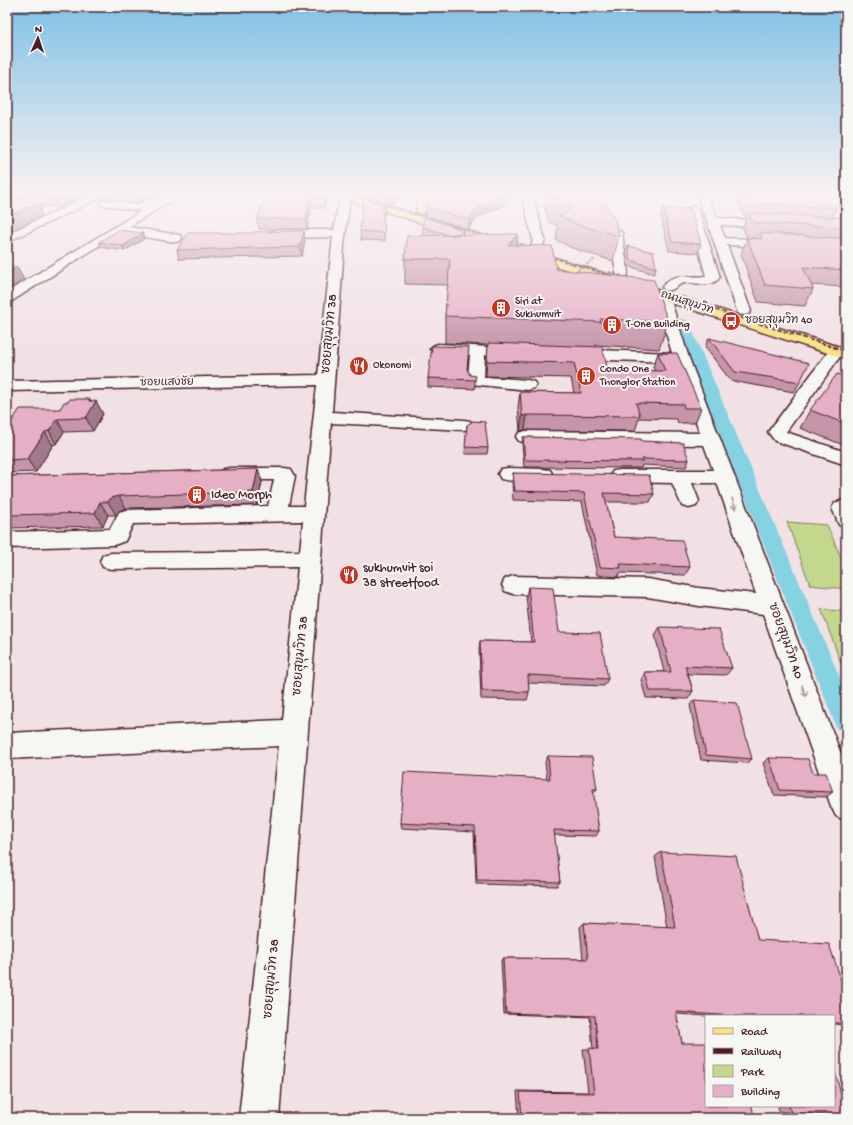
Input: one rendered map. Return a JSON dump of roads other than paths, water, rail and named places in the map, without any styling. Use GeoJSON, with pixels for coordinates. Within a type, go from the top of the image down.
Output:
{"type":"FeatureCollection","features":[{"type":"Feature","properties":{"kind":"main road","name":"ถนนสุขุมวิท"},"geometry":{"type":"LineString","coordinates":[[515,248],[665,291],[843,349]]}},
{"type":"Feature","properties":{"kind":"main road","name":"ถนนสุขุมวิท"},"geometry":{"type":"LineString","coordinates":[[539,248],[622,273],[665,291],[744,311],[843,349]]}},
{"type":"Feature","properties":{"kind":"street"},"geometry":{"type":"LineString","coordinates":[[7,298],[88,248]]}},
{"type":"Feature","properties":{"kind":"street","name":"ซอยสุขุมวิท 38"},"geometry":{"type":"LineString","coordinates":[[259,1118],[323,417],[333,248]]}},
{"type":"Feature","properties":{"kind":"street"},"geometry":{"type":"LineString","coordinates":[[618,248],[622,273]]}},
{"type":"Feature","properties":{"kind":"street"},"geometry":{"type":"LineString","coordinates":[[665,291],[674,281],[687,278],[708,280],[713,277],[704,248]]}},
{"type":"Feature","properties":{"kind":"street"},"geometry":{"type":"LineString","coordinates":[[722,248],[744,311]]}},
{"type":"Feature","properties":{"kind":"street","name":"ซอยสุขุมวิท 40"},"geometry":{"type":"LineString","coordinates":[[665,291],[681,358],[846,806]]}},
{"type":"Feature","properties":{"kind":"street"},"geometry":{"type":"LineString","coordinates":[[433,349],[532,353]]}},
{"type":"Feature","properties":{"kind":"street"},"geometry":{"type":"LineString","coordinates":[[843,349],[777,432],[781,436],[846,458]]}},
{"type":"Feature","properties":{"kind":"street"},"geometry":{"type":"LineString","coordinates":[[478,350],[477,381],[528,385]]}},
{"type":"Feature","properties":{"kind":"street"},"geometry":{"type":"LineString","coordinates":[[556,353],[681,358]]}},
{"type":"Feature","properties":{"kind":"street","name":"ซอยแสงชัย"},"geometry":{"type":"LineString","coordinates":[[7,386],[326,380]]}},
{"type":"Feature","properties":{"kind":"street"},"geometry":{"type":"LineString","coordinates":[[323,417],[464,425]]}},
{"type":"Feature","properties":{"kind":"street"},"geometry":{"type":"LineString","coordinates":[[525,437],[710,439]]}},
{"type":"Feature","properties":{"kind":"street"},"geometry":{"type":"LineString","coordinates":[[210,475],[284,474],[283,513]]}},
{"type":"Feature","properties":{"kind":"street"},"geometry":{"type":"LineString","coordinates":[[508,474],[563,475]]}},
{"type":"Feature","properties":{"kind":"street"},"geometry":{"type":"LineString","coordinates":[[602,476],[724,477]]}},
{"type":"Feature","properties":{"kind":"street"},"geometry":{"type":"LineString","coordinates":[[680,477],[689,501]]}},
{"type":"Feature","properties":{"kind":"street"},"geometry":{"type":"LineString","coordinates":[[846,506],[842,508],[846,520]]}},
{"type":"Feature","properties":{"kind":"street"},"geometry":{"type":"LineString","coordinates":[[7,540],[114,537],[118,535],[126,517],[283,513],[314,514]]}},
{"type":"Feature","properties":{"kind":"street"},"geometry":{"type":"LineString","coordinates":[[111,561],[310,558]]}},
{"type":"Feature","properties":{"kind":"street"},"geometry":{"type":"LineString","coordinates":[[513,585],[648,588],[720,600],[772,605]]}},
{"type":"Feature","properties":{"kind":"street"},"geometry":{"type":"LineString","coordinates":[[7,746],[294,732]]}},
{"type":"Feature","properties":{"kind":"waterway"},"geometry":{"type":"LineString","coordinates":[[682,323],[846,721]]}},
{"type":"Feature","properties":{"kind":"railway"},"geometry":{"type":"LineString","coordinates":[[544,255],[614,277]]}},
{"type":"Feature","properties":{"kind":"railway"},"geometry":{"type":"LineString","coordinates":[[609,272],[636,280]]}},
{"type":"Feature","properties":{"kind":"railway"},"geometry":{"type":"LineString","coordinates":[[647,288],[675,297]]}},
{"type":"Feature","properties":{"kind":"railway"},"geometry":{"type":"LineString","coordinates":[[672,296],[846,351]]}},
{"type":"Feature","properties":{"kind":"place","name":"Siri at Sukhumvit"},"geometry":{"type":"Point","coordinates":[501,308]}},
{"type":"Feature","properties":{"kind":"place","name":"ซอยสุขุมวิท 40"},"geometry":{"type":"Point","coordinates":[731,321]}},
{"type":"Feature","properties":{"kind":"place","name":"T-One Building"},"geometry":{"type":"Point","coordinates":[612,325]}},
{"type":"Feature","properties":{"kind":"place","name":"Okonomi"},"geometry":{"type":"Point","coordinates":[359,366]}},
{"type":"Feature","properties":{"kind":"place","name":"Condo One Thonglor Station"},"geometry":{"type":"Point","coordinates":[586,376]}},
{"type":"Feature","properties":{"kind":"place","name":"Ideo Morph"},"geometry":{"type":"Point","coordinates":[197,495]}},
{"type":"Feature","properties":{"kind":"place","name":"sukhumvit soi 38 streetfood"},"geometry":{"type":"Point","coordinates":[349,575]}}]}
